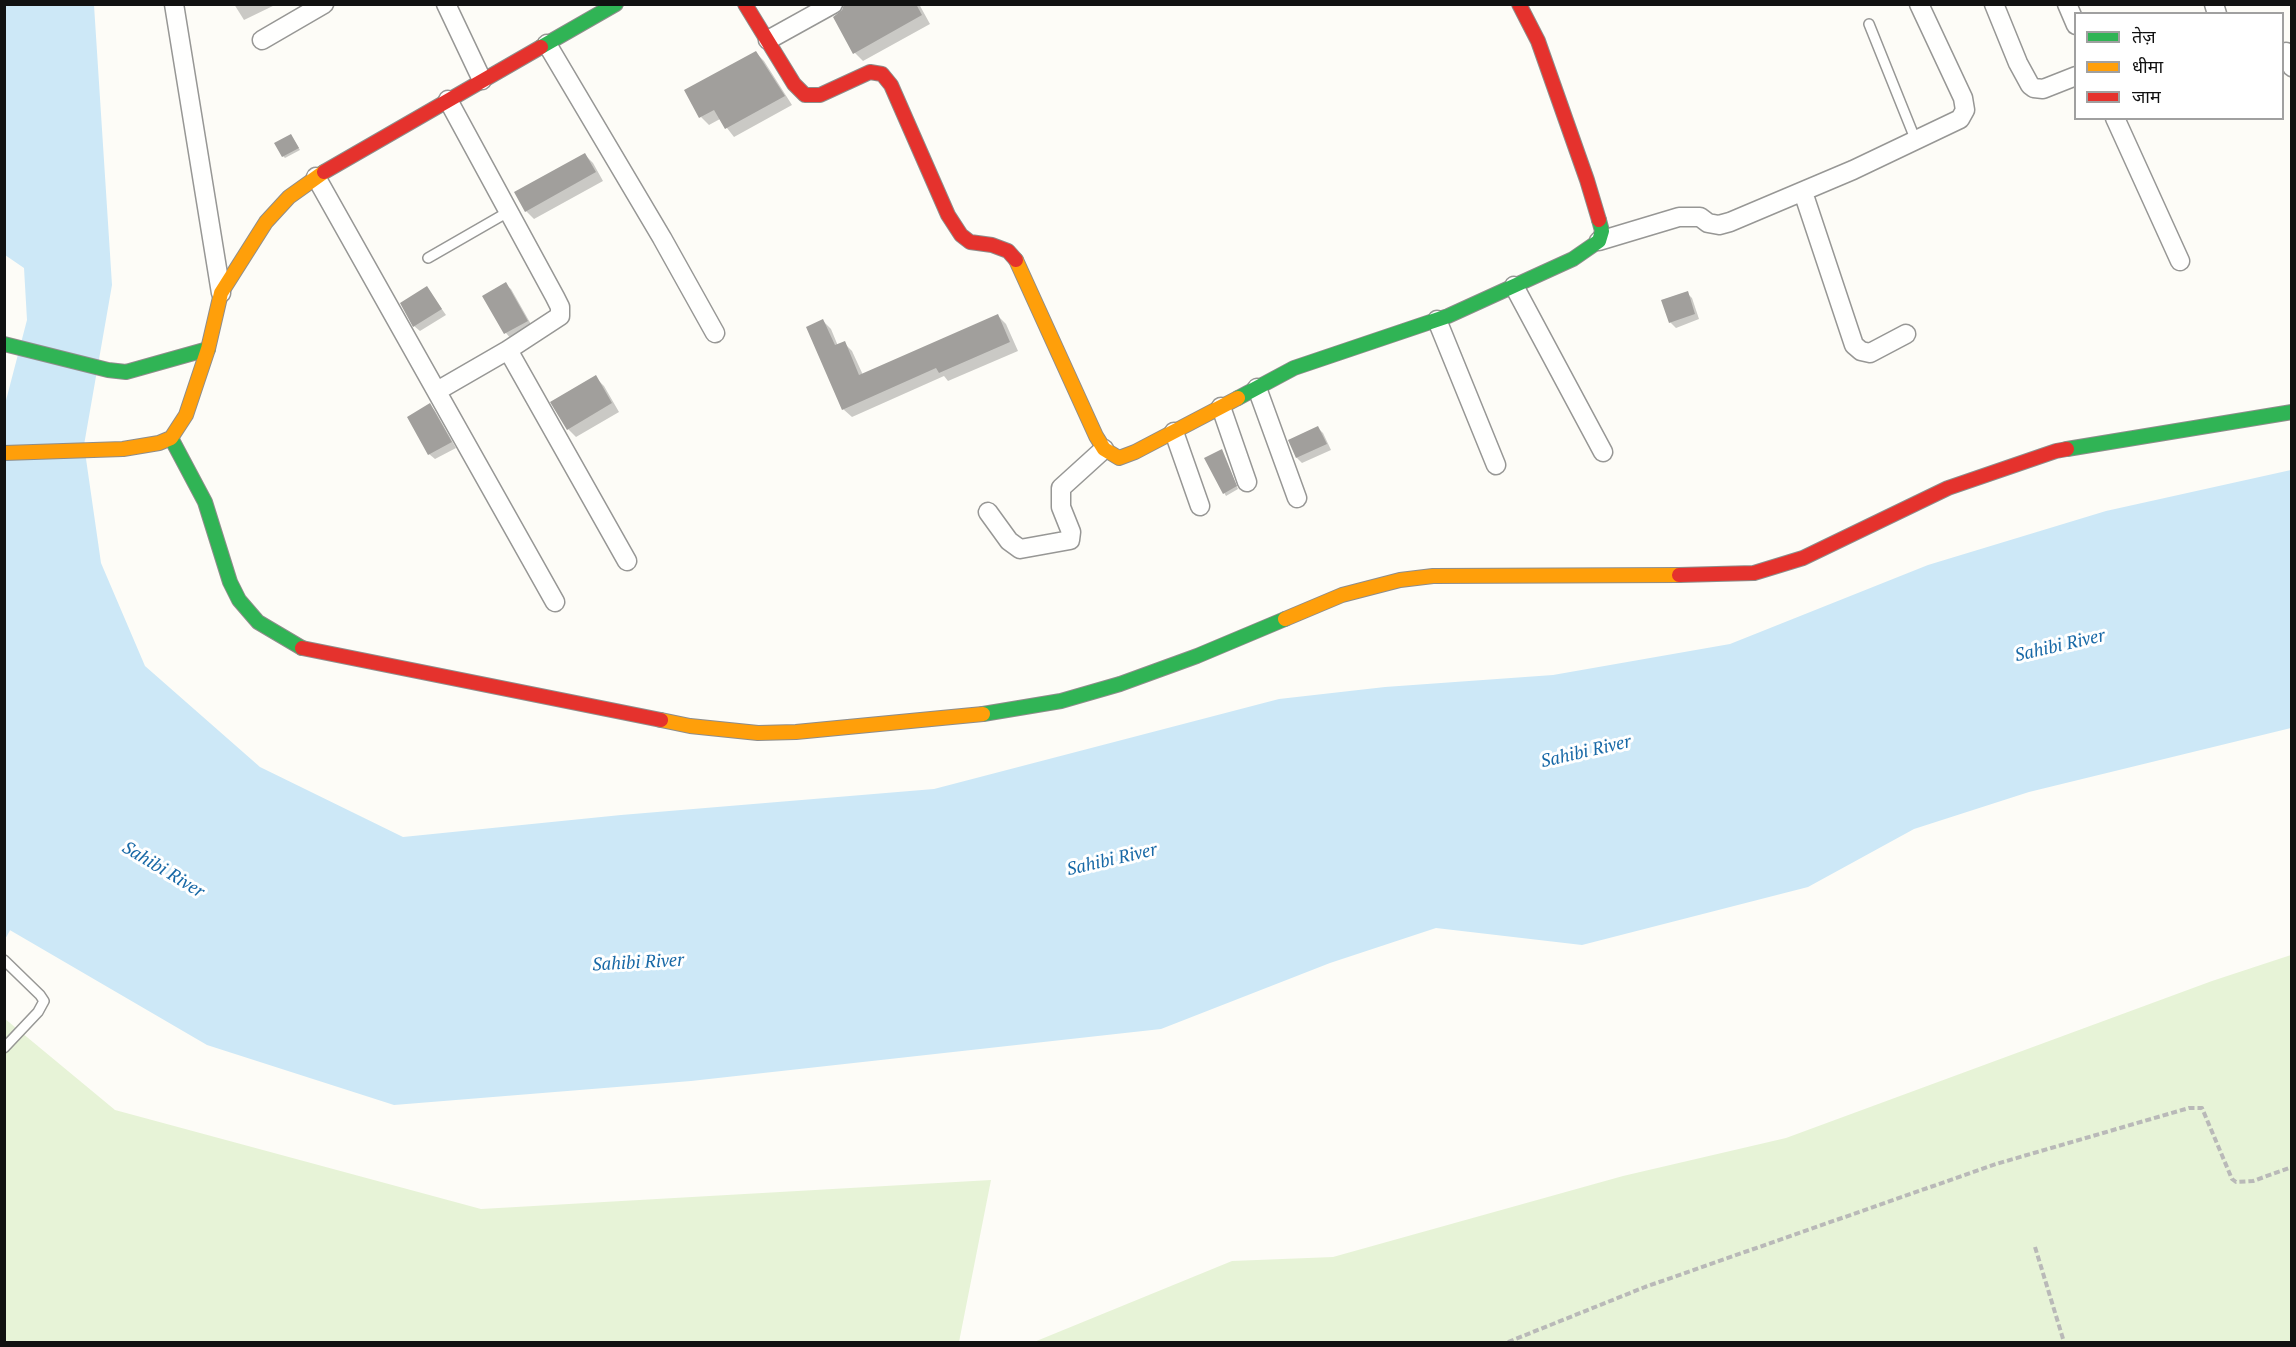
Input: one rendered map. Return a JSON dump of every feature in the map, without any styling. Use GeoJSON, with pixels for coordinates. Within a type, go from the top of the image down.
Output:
{"type":"FeatureCollection","features":[{"type":"Feature","properties":{"kind":"street"},"geometry":{"type":"LineString","coordinates":[[174,4],[221,293]]}},
{"type":"Feature","properties":{"kind":"street"},"geometry":{"type":"LineString","coordinates":[[262,40],[324,4]]}},
{"type":"Feature","properties":{"kind":"street"},"geometry":{"type":"LineString","coordinates":[[446,4],[482,80]]}},
{"type":"Feature","properties":{"kind":"street"},"geometry":{"type":"LineString","coordinates":[[4,453],[123,449],[159,443],[171,438],[180,427],[186,414],[208,349],[221,293],[266,222],[289,197],[316,177],[616,4]]}},
{"type":"Feature","properties":{"kind":"street"},"geometry":{"type":"LineString","coordinates":[[745,4],[794,84],[805,95],[820,95],[870,72],[882,74],[891,85],[948,215],[961,235],[970,242],[992,245],[1008,251],[1018,262],[1104,449],[1119,458],[1174,432],[1294,368],[1437,320],[1573,259],[1599,241],[1679,217],[1700,217],[1708,223],[1719,225],[1803,192],[1916,141],[1960,118],[1965,110],[1956,78],[1919,4]]}},
{"type":"Feature","properties":{"kind":"street"},"geometry":{"type":"LineString","coordinates":[[768,40],[833,4]]}},
{"type":"Feature","properties":{"kind":"street"},"geometry":{"type":"LineString","coordinates":[[1519,4],[1538,41],[1587,180],[1602,231],[1599,241]]}},
{"type":"Feature","properties":{"kind":"street"},"geometry":{"type":"LineString","coordinates":[[1994,4],[2018,63],[2030,85],[2043,89],[2074,77]]}},
{"type":"Feature","properties":{"kind":"street"},"geometry":{"type":"LineString","coordinates":[[2067,4],[2074,20]]}},
{"type":"Feature","properties":{"kind":"street"},"geometry":{"type":"LineString","coordinates":[[547,44],[662,238],[715,333]]}},
{"type":"Feature","properties":{"kind":"street"},"geometry":{"type":"LineString","coordinates":[[437,390],[508,350],[560,316],[560,308],[555,297],[448,100]]}},
{"type":"Feature","properties":{"kind":"street"},"geometry":{"type":"LineString","coordinates":[[2116,120],[2180,261]]}},
{"type":"Feature","properties":{"kind":"street"},"geometry":{"type":"LineString","coordinates":[[316,177],[555,602]]}},
{"type":"Feature","properties":{"kind":"street"},"geometry":{"type":"LineString","coordinates":[[1803,192],[1854,345],[1861,351],[1870,353],[1906,334]]}},
{"type":"Feature","properties":{"kind":"street"},"geometry":{"type":"LineString","coordinates":[[1514,286],[1603,452]]}},
{"type":"Feature","properties":{"kind":"street"},"geometry":{"type":"LineString","coordinates":[[1437,320],[1496,465]]}},
{"type":"Feature","properties":{"kind":"street"},"geometry":{"type":"LineString","coordinates":[[6,344],[108,370],[126,372],[208,349]]}},
{"type":"Feature","properties":{"kind":"street"},"geometry":{"type":"LineString","coordinates":[[508,350],[627,561]]}},
{"type":"Feature","properties":{"kind":"street"},"geometry":{"type":"LineString","coordinates":[[1257,388],[1297,498]]}},
{"type":"Feature","properties":{"kind":"street"},"geometry":{"type":"LineString","coordinates":[[1221,407],[1247,482]]}},
{"type":"Feature","properties":{"kind":"street"},"geometry":{"type":"LineString","coordinates":[[171,438],[205,501],[230,582],[239,600],[258,622],[306,650],[690,726],[777,732],[997,713],[1061,700],[1120,684],[1197,656],[1342,595],[1400,580],[1433,576],[1754,573],[1803,558],[1948,488],[2056,451],[2292,412]]}},
{"type":"Feature","properties":{"kind":"street"},"geometry":{"type":"LineString","coordinates":[[1174,432],[1200,506]]}},
{"type":"Feature","properties":{"kind":"street"},"geometry":{"type":"LineString","coordinates":[[988,512],[1009,541],[1020,549],[1070,540],[1071,532],[1061,507],[1061,488],[1104,449]]}},
{"type":"Feature","properties":{"kind":"lane"},"geometry":{"type":"LineString","coordinates":[[1869,24],[1916,141]]}},
{"type":"Feature","properties":{"kind":"lane"},"geometry":{"type":"LineString","coordinates":[[428,258],[508,212]]}},
{"type":"Feature","properties":{"kind":"lane"},"geometry":{"type":"LineString","coordinates":[[4,960],[43,998],[42,1006],[4,1048]]}},
{"type":"Feature","properties":{"kind":"path"},"geometry":{"type":"LineString","coordinates":[[1508,1342],[1645,1287],[1996,1164],[2190,1108],[2202,1107],[2232,1179],[2236,1182],[2253,1181],[2292,1167]]}},
{"type":"Feature","properties":{"kind":"path"},"geometry":{"type":"LineString","coordinates":[[2035,1247],[2064,1342]]}},
{"type":"Feature","properties":{"kind":"green space"},"geometry":{"type":"Polygon","coordinates":[[[2291,955],[2291,1342],[1034,1342],[1232,1261],[1333,1257],[1623,1176],[1786,1138],[2212,981],[2291,955]]]}},
{"type":"Feature","properties":{"kind":"green space"},"geometry":{"type":"Polygon","coordinates":[[[4,1018],[115,1110],[481,1209],[991,1180],[959,1342],[5,1342],[4,1018]]]}},
{"type":"Feature","properties":{"kind":"water","name":"Sahibi River"},"geometry":{"type":"Polygon","coordinates":[[[5,5],[94,5],[112,285],[84,445],[101,563],[145,666],[260,767],[403,837],[621,815],[934,789],[1279,699],[1385,687],[1553,675],[1730,644],[1928,565],[2106,511],[2291,470],[2291,728],[2029,792],[1914,829],[1808,887],[1582,945],[1436,928],[1330,963],[1161,1029],[691,1081],[394,1105],[207,1045],[8,929],[5,925],[4,408],[27,320],[24,268],[5,255],[5,5]]]}},
{"type":"Feature","properties":{"kind":"building"},"geometry":{"type":"Polygon","coordinates":[[[844,4],[916,4],[922,15],[853,54],[833,17],[842,10],[844,4]]]}},
{"type":"Feature","properties":{"kind":"building"},"geometry":{"type":"Polygon","coordinates":[[[756,51],[785,96],[725,129],[714,110],[699,118],[684,90],[756,51]]]}},
{"type":"Feature","properties":{"kind":"building"},"geometry":{"type":"Polygon","coordinates":[[[291,134],[299,148],[282,157],[274,143],[291,134]]]}},
{"type":"Feature","properties":{"kind":"building"},"geometry":{"type":"Polygon","coordinates":[[[585,153],[596,172],[525,212],[514,192],[585,153]]]}},
{"type":"Feature","properties":{"kind":"building"},"geometry":{"type":"Polygon","coordinates":[[[506,282],[528,321],[504,334],[482,296],[506,282]]]}},
{"type":"Feature","properties":{"kind":"building"},"geometry":{"type":"Polygon","coordinates":[[[427,286],[442,309],[413,327],[400,303],[427,286]]]}},
{"type":"Feature","properties":{"kind":"building"},"geometry":{"type":"Polygon","coordinates":[[[1688,291],[1695,314],[1669,323],[1661,300],[1688,291]]]}},
{"type":"Feature","properties":{"kind":"building"},"geometry":{"type":"Polygon","coordinates":[[[998,314],[1010,342],[939,373],[936,368],[842,410],[806,327],[823,319],[835,345],[845,341],[859,375],[998,314]]]}},
{"type":"Feature","properties":{"kind":"building"},"geometry":{"type":"Polygon","coordinates":[[[596,375],[612,403],[567,430],[550,402],[596,375]]]}},
{"type":"Feature","properties":{"kind":"building"},"geometry":{"type":"Polygon","coordinates":[[[430,403],[452,442],[428,455],[407,417],[430,403]]]}},
{"type":"Feature","properties":{"kind":"building"},"geometry":{"type":"Polygon","coordinates":[[[1318,426],[1327,444],[1296,458],[1288,440],[1318,426]]]}},
{"type":"Feature","properties":{"kind":"building"},"geometry":{"type":"Polygon","coordinates":[[[1222,449],[1237,486],[1223,494],[1204,458],[1222,449]]]}},
{"type":"Feature","properties":{"kind":"waterway"},"geometry":{"type":"LineString","coordinates":[[4,935],[11,922]]}},
{"type":"Feature","properties":{"kind":"traffic: fast"},"geometry":{"type":"LineString","coordinates":[[541,47],[616,4]]}},
{"type":"Feature","properties":{"kind":"traffic: fast"},"geometry":{"type":"LineString","coordinates":[[1238,398],[1294,368],[1448,316],[1573,259],[1599,241],[1602,231],[1599,220]]}},
{"type":"Feature","properties":{"kind":"traffic: fast"},"geometry":{"type":"LineString","coordinates":[[4,344],[108,370],[126,372],[208,349]]}},
{"type":"Feature","properties":{"kind":"traffic: fast"},"geometry":{"type":"LineString","coordinates":[[2067,449],[2292,412]]}},
{"type":"Feature","properties":{"kind":"traffic: fast"},"geometry":{"type":"LineString","coordinates":[[171,438],[205,502],[230,582],[239,600],[258,622],[302,648]]}},
{"type":"Feature","properties":{"kind":"traffic: fast"},"geometry":{"type":"LineString","coordinates":[[983,714],[1061,701],[1120,684],[1197,656],[1285,619]]}},
{"type":"Feature","properties":{"kind":"traffic: slow"},"geometry":{"type":"LineString","coordinates":[[4,453],[123,449],[159,443],[171,438],[186,415],[208,349],[221,293],[266,222],[289,197],[324,172]]}},
{"type":"Feature","properties":{"kind":"traffic: slow"},"geometry":{"type":"LineString","coordinates":[[1016,260],[1104,449],[1119,458],[1135,452],[1238,398]]}},
{"type":"Feature","properties":{"kind":"traffic: slow"},"geometry":{"type":"LineString","coordinates":[[1285,619],[1342,595],[1400,580],[1433,576],[1679,575]]}},
{"type":"Feature","properties":{"kind":"traffic: slow"},"geometry":{"type":"LineString","coordinates":[[661,720],[690,726],[758,733],[796,732],[983,714]]}},
{"type":"Feature","properties":{"kind":"traffic: jam"},"geometry":{"type":"LineString","coordinates":[[745,4],[794,84],[805,95],[820,95],[870,72],[882,74],[891,85],[948,215],[961,235],[970,242],[992,245],[1008,251],[1016,260]]}},
{"type":"Feature","properties":{"kind":"traffic: jam"},"geometry":{"type":"LineString","coordinates":[[1519,4],[1538,41],[1599,220]]}},
{"type":"Feature","properties":{"kind":"traffic: jam"},"geometry":{"type":"LineString","coordinates":[[324,172],[541,47]]}},
{"type":"Feature","properties":{"kind":"traffic: jam"},"geometry":{"type":"LineString","coordinates":[[1679,575],[1754,573],[1803,558],[1948,488],[2067,449]]}},
{"type":"Feature","properties":{"kind":"traffic: jam"},"geometry":{"type":"LineString","coordinates":[[302,648],[661,720]]}}]}
